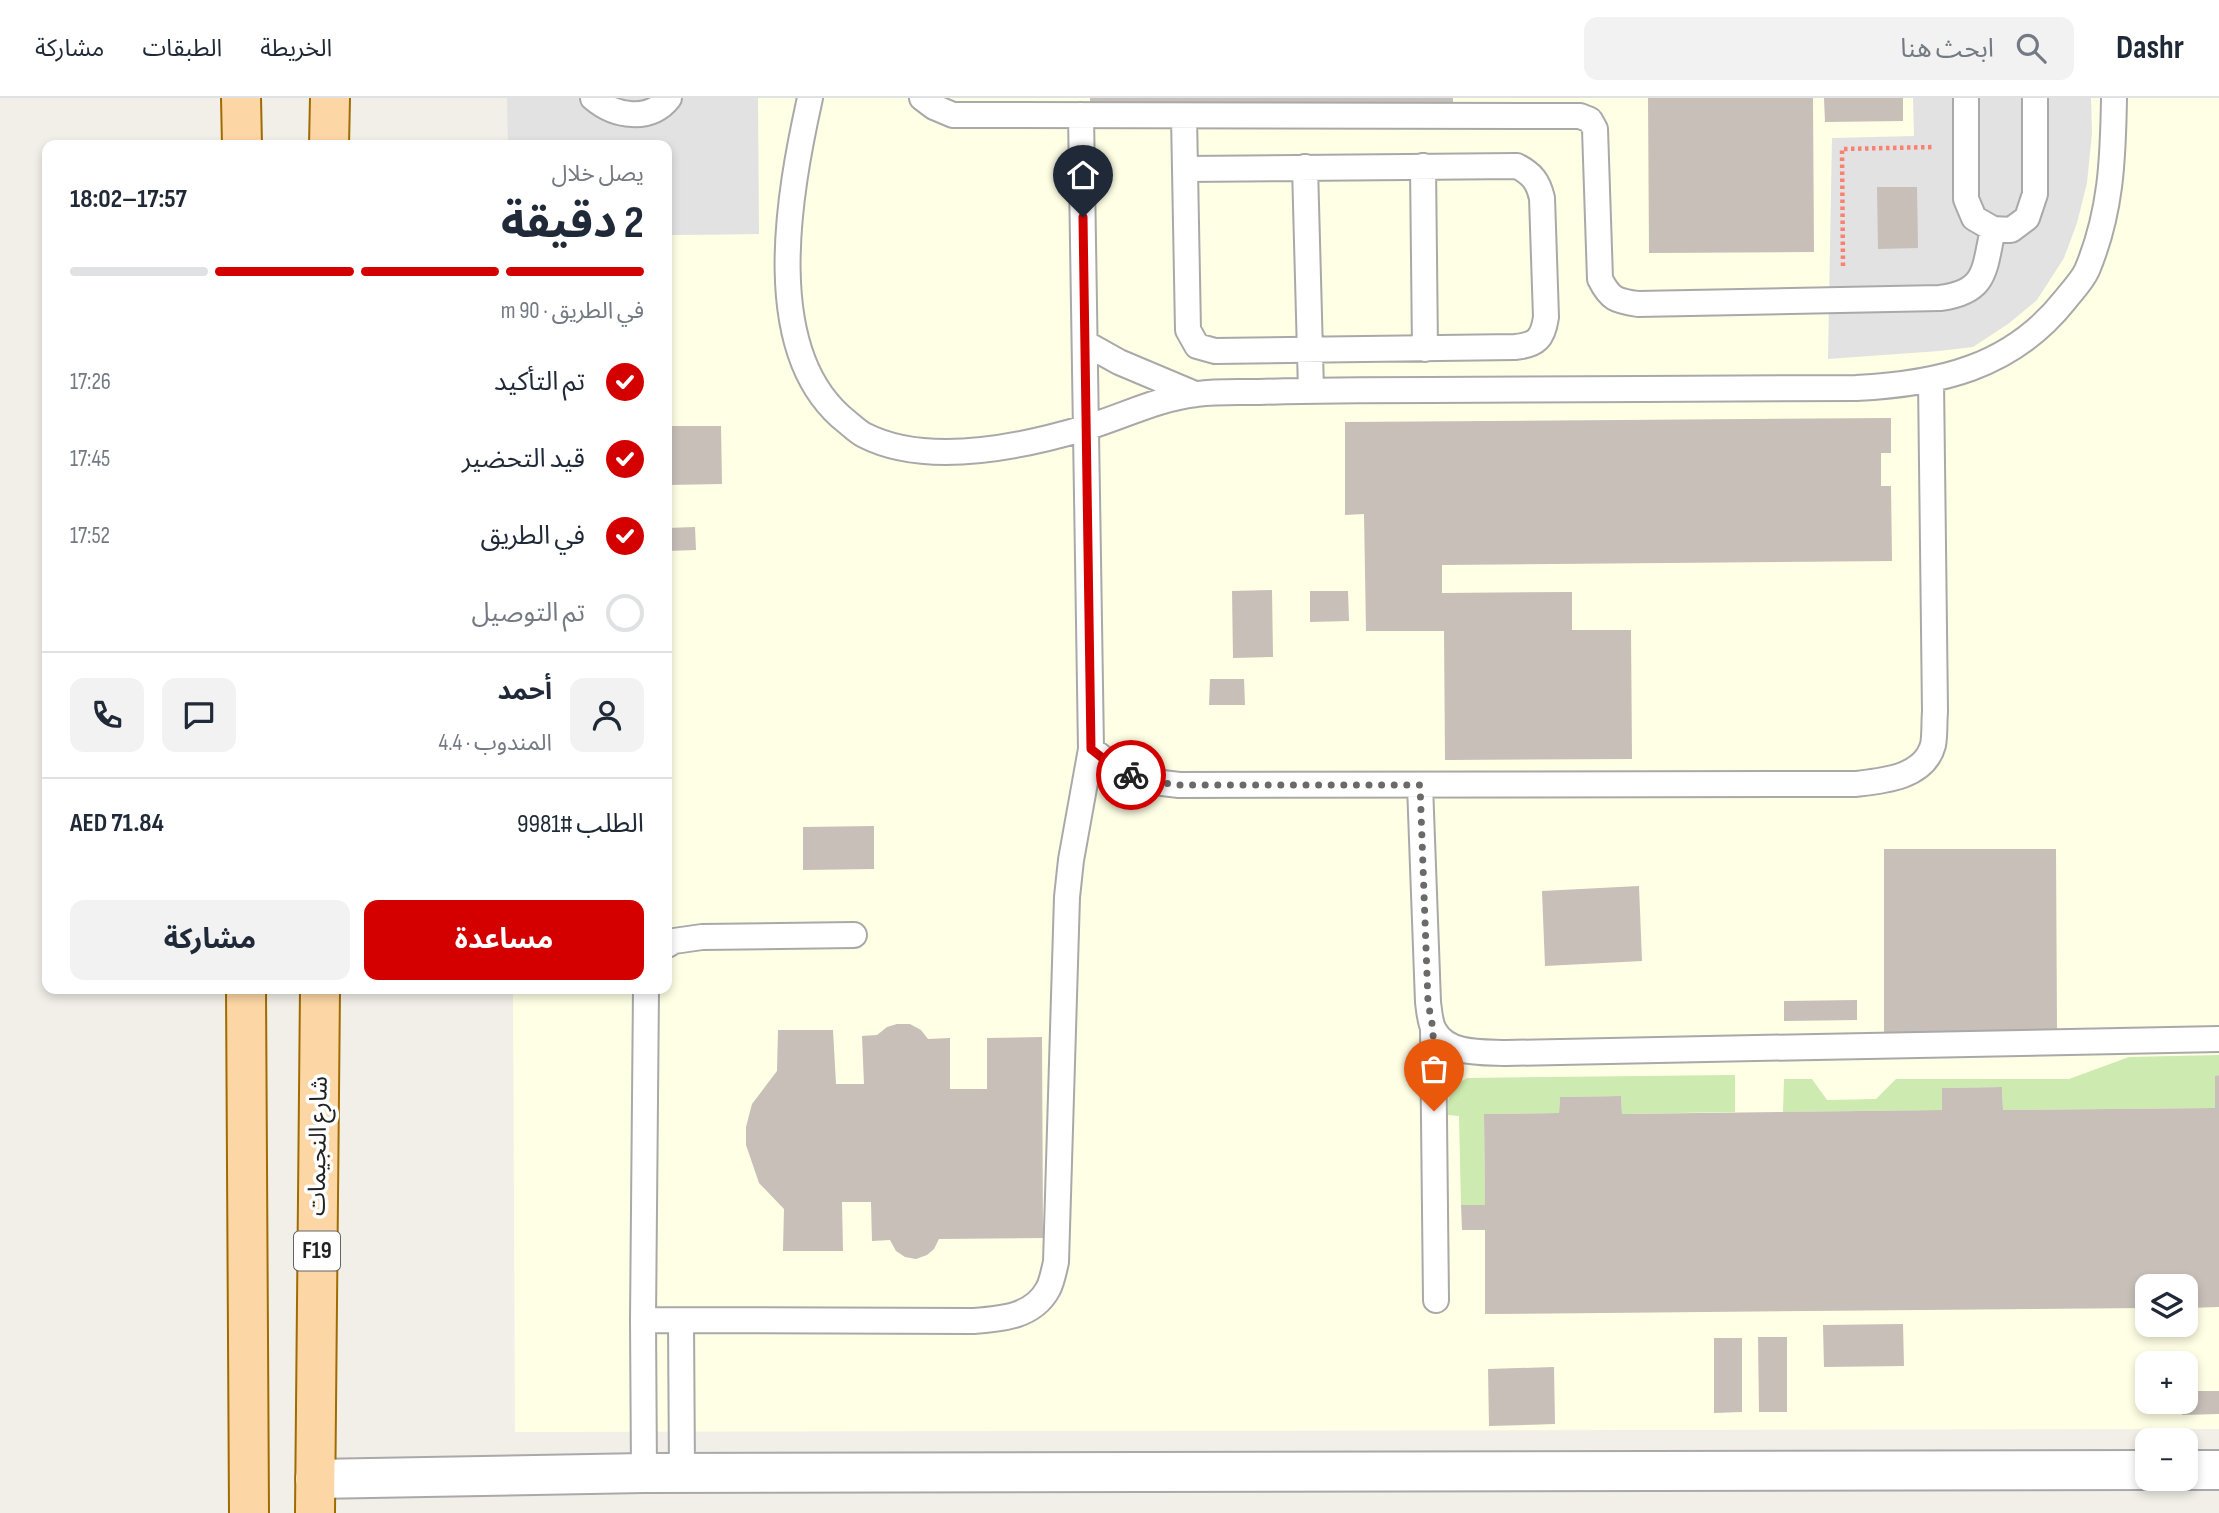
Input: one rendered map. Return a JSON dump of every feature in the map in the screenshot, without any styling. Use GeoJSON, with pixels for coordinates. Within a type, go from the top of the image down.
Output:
{"type":"FeatureCollection","features":[{"type":"Feature","properties":{"kind":"main road"},"geometry":{"type":"LineString","coordinates":[[241,98],[242,140]]}},
{"type":"Feature","properties":{"kind":"main road"},"geometry":{"type":"LineString","coordinates":[[329,140],[330,98]]}},
{"type":"Feature","properties":{"kind":"main road"},"geometry":{"type":"LineString","coordinates":[[246,994],[249,1513]]}},
{"type":"Feature","properties":{"kind":"main road","name":"شارع النجيمات"},"geometry":{"type":"LineString","coordinates":[[315,1496],[320,994]]}},
{"type":"Feature","properties":{"kind":"street"},"geometry":{"type":"LineString","coordinates":[[315,1496],[644,1473],[2135,1470]]}},
{"type":"Feature","properties":{"kind":"street"},"geometry":{"type":"LineString","coordinates":[[2198,1470],[2219,1470]]}},
{"type":"Feature","properties":{"kind":"lane"},"geometry":{"type":"LineString","coordinates":[[593,98],[605,108],[632,115],[660,109],[669,98]]}},
{"type":"Feature","properties":{"kind":"lane"},"geometry":{"type":"LineString","coordinates":[[810,98],[797,156],[790,208],[787,279],[795,336],[812,382],[833,411],[863,434],[906,449],[942,453],[1030,442],[1086,428],[1195,394],[1311,390],[1856,388],[1899,386],[1979,367],[2017,345],[2052,316],[2086,274],[2104,222],[2113,166],[2114,98]]}},
{"type":"Feature","properties":{"kind":"lane"},"geometry":{"type":"LineString","coordinates":[[922,98],[933,107],[953,115],[1040,107],[1081,115],[1185,116],[1466,107],[1567,107],[1590,120],[1595,129],[1600,279],[1607,294],[1619,301],[1638,304],[1957,296],[1974,288],[1980,278],[1993,229]]}},
{"type":"Feature","properties":{"kind":"lane"},"geometry":{"type":"LineString","coordinates":[[1966,98],[1966,199],[1974,218],[1993,229],[2011,230],[2027,218],[2035,194],[2035,98]]}},
{"type":"Feature","properties":{"kind":"lane"},"geometry":{"type":"LineString","coordinates":[[643,1320],[973,1321],[1006,1318],[1031,1309],[1048,1289],[1056,1262],[1067,897],[1091,749],[1081,115]]}},
{"type":"Feature","properties":{"kind":"lane"},"geometry":{"type":"LineString","coordinates":[[1185,116],[1188,330],[1197,346],[1215,351],[1528,346],[1538,340],[1544,329],[1546,317],[1542,198],[1539,184],[1530,172],[1517,166],[1502,164],[1186,169]]}},
{"type":"Feature","properties":{"kind":"lane"},"geometry":{"type":"LineString","coordinates":[[1423,166],[1425,349]]}},
{"type":"Feature","properties":{"kind":"lane"},"geometry":{"type":"LineString","coordinates":[[1305,167],[1311,390]]}},
{"type":"Feature","properties":{"kind":"lane"},"geometry":{"type":"LineString","coordinates":[[1085,343],[1119,362],[1195,394]]}},
{"type":"Feature","properties":{"kind":"lane"},"geometry":{"type":"LineString","coordinates":[[1091,749],[1119,771],[1146,781],[1179,785],[1855,784],[1893,779],[1920,765],[1933,746],[1935,712],[1931,380]]}},
{"type":"Feature","properties":{"kind":"lane"},"geometry":{"type":"LineString","coordinates":[[1420,785],[1428,1002],[1433,1029],[1436,1300]]}},
{"type":"Feature","properties":{"kind":"lane"},"geometry":{"type":"LineString","coordinates":[[672,942],[702,937],[854,935]]}},
{"type":"Feature","properties":{"kind":"lane"},"geometry":{"type":"LineString","coordinates":[[644,1473],[646,994]]}},
{"type":"Feature","properties":{"kind":"lane"},"geometry":{"type":"LineString","coordinates":[[1433,1029],[1447,1045],[1475,1052],[1506,1053],[2219,1039]]}},
{"type":"Feature","properties":{"kind":"lane"},"geometry":{"type":"LineString","coordinates":[[681,1321],[682,1473]]}},
{"type":"Feature","properties":{"kind":"path"},"geometry":{"type":"LineString","coordinates":[[1844,300],[1842,149],[1966,147]]}},
{"type":"Feature","properties":{"kind":"shaded area"},"geometry":{"type":"Polygon","coordinates":[[[507,98],[758,98],[759,234],[672,235],[672,140],[508,140],[507,98]]]}},
{"type":"Feature","properties":{"kind":"shaded area"},"geometry":{"type":"Polygon","coordinates":[[[758,98],[2219,98],[2219,1429],[515,1432],[513,994],[672,994],[672,235],[758,234],[758,98]]]}},
{"type":"Feature","properties":{"kind":"shaded area"},"geometry":{"type":"Polygon","coordinates":[[[1913,98],[2091,98],[2092,133],[2087,183],[2077,223],[2064,258],[2037,300],[2008,324],[1973,347],[1828,359],[1832,138],[1914,136],[1913,98]]]}},
{"type":"Feature","properties":{"kind":"green space"},"geometry":{"type":"Polygon","coordinates":[[[2219,1055],[2219,1075],[2215,1076],[2215,1108],[2003,1110],[2002,1087],[1942,1088],[1942,1110],[1783,1112],[1784,1079],[1812,1079],[1827,1100],[1876,1099],[1896,1079],[2069,1079],[2129,1057],[2219,1055]]]}},
{"type":"Feature","properties":{"kind":"green space"},"geometry":{"type":"Polygon","coordinates":[[[1735,1075],[1735,1112],[1622,1114],[1621,1096],[1560,1097],[1559,1113],[1484,1114],[1485,1205],[1461,1205],[1459,1116],[1448,1115],[1448,1109],[1451,1093],[1467,1078],[1735,1075]]]}},
{"type":"Feature","properties":{"kind":"building"},"geometry":{"type":"Polygon","coordinates":[[[1090,98],[1453,98],[1453,103],[1090,105],[1090,98]]]}},
{"type":"Feature","properties":{"kind":"building"},"geometry":{"type":"Polygon","coordinates":[[[1648,98],[1813,98],[1814,252],[1649,253],[1648,98]]]}},
{"type":"Feature","properties":{"kind":"building"},"geometry":{"type":"Polygon","coordinates":[[[1824,98],[1903,98],[1903,121],[1825,122],[1824,98]]]}},
{"type":"Feature","properties":{"kind":"building"},"geometry":{"type":"Polygon","coordinates":[[[1877,187],[1917,187],[1918,248],[1878,249],[1877,187]]]}},
{"type":"Feature","properties":{"kind":"building"},"geometry":{"type":"Polygon","coordinates":[[[1891,418],[1891,453],[1881,453],[1881,486],[1891,486],[1892,561],[1442,565],[1442,593],[1572,592],[1572,630],[1631,630],[1632,759],[1445,760],[1444,631],[1366,631],[1364,514],[1345,515],[1345,422],[1891,418]]]}},
{"type":"Feature","properties":{"kind":"building"},"geometry":{"type":"Polygon","coordinates":[[[672,426],[721,426],[722,484],[672,485],[672,426]]]}},
{"type":"Feature","properties":{"kind":"building"},"geometry":{"type":"Polygon","coordinates":[[[695,527],[696,550],[672,551],[672,528],[695,527]]]}},
{"type":"Feature","properties":{"kind":"building"},"geometry":{"type":"Polygon","coordinates":[[[1272,590],[1273,657],[1233,658],[1232,591],[1272,590]]]}},
{"type":"Feature","properties":{"kind":"building"},"geometry":{"type":"Polygon","coordinates":[[[1310,591],[1348,591],[1349,621],[1310,622],[1310,591]]]}},
{"type":"Feature","properties":{"kind":"building"},"geometry":{"type":"Polygon","coordinates":[[[1210,679],[1244,679],[1245,705],[1209,705],[1210,679]]]}},
{"type":"Feature","properties":{"kind":"building"},"geometry":{"type":"Polygon","coordinates":[[[874,826],[874,869],[803,870],[803,827],[874,826]]]}},
{"type":"Feature","properties":{"kind":"building"},"geometry":{"type":"Polygon","coordinates":[[[1884,849],[2056,849],[2057,1032],[1884,1033],[1884,849]]]}},
{"type":"Feature","properties":{"kind":"building"},"geometry":{"type":"Polygon","coordinates":[[[1639,886],[1642,961],[1545,966],[1542,891],[1639,886]]]}},
{"type":"Feature","properties":{"kind":"building"},"geometry":{"type":"Polygon","coordinates":[[[1857,1000],[1857,1020],[1784,1021],[1784,1001],[1857,1000]]]}},
{"type":"Feature","properties":{"kind":"building"},"geometry":{"type":"Polygon","coordinates":[[[910,1024],[921,1030],[928,1039],[950,1038],[950,1089],[987,1089],[987,1038],[1042,1037],[1043,1238],[939,1239],[934,1249],[916,1259],[905,1257],[896,1251],[890,1240],[872,1241],[871,1202],[842,1202],[843,1251],[783,1251],[784,1209],[759,1183],[746,1145],[746,1127],[752,1104],[777,1071],[778,1030],[833,1030],[836,1084],[864,1084],[862,1036],[877,1035],[887,1027],[910,1024]]]}},
{"type":"Feature","properties":{"kind":"building"},"geometry":{"type":"Polygon","coordinates":[[[2219,1075],[2219,1307],[2198,1308],[2198,1274],[2135,1274],[2135,1308],[1485,1314],[1485,1230],[1462,1230],[1461,1205],[1485,1205],[1484,1114],[1559,1113],[1560,1097],[1621,1096],[1622,1114],[1942,1110],[1942,1088],[2002,1087],[2003,1110],[2215,1108],[2215,1076],[2219,1075]]]}},
{"type":"Feature","properties":{"kind":"building"},"geometry":{"type":"Polygon","coordinates":[[[1903,1324],[1904,1366],[1824,1367],[1823,1325],[1903,1324]]]}},
{"type":"Feature","properties":{"kind":"building"},"geometry":{"type":"Polygon","coordinates":[[[1758,1337],[1787,1337],[1787,1412],[1759,1412],[1758,1337]]]}},
{"type":"Feature","properties":{"kind":"building"},"geometry":{"type":"Polygon","coordinates":[[[1714,1338],[1742,1338],[1742,1412],[1714,1413],[1714,1338]]]}},
{"type":"Feature","properties":{"kind":"building"},"geometry":{"type":"Polygon","coordinates":[[[1554,1367],[1555,1424],[1489,1426],[1488,1369],[1554,1367]]]}},
{"type":"Feature","properties":{"kind":"building"},"geometry":{"type":"Polygon","coordinates":[[[2198,1391],[2219,1391],[2219,1414],[2182,1415],[2198,1414],[2198,1391]]]}},
{"type":"Feature","properties":{"kind":"way so far"},"geometry":{"type":"LineString","coordinates":[[1131,775],[1146,781],[1179,785],[1420,785],[1428,1002],[1433,1029],[1434,1111]]}},
{"type":"Feature","properties":{"kind":"route"},"geometry":{"type":"LineString","coordinates":[[1083,217],[1091,749],[1119,771],[1131,775]]}}]}
